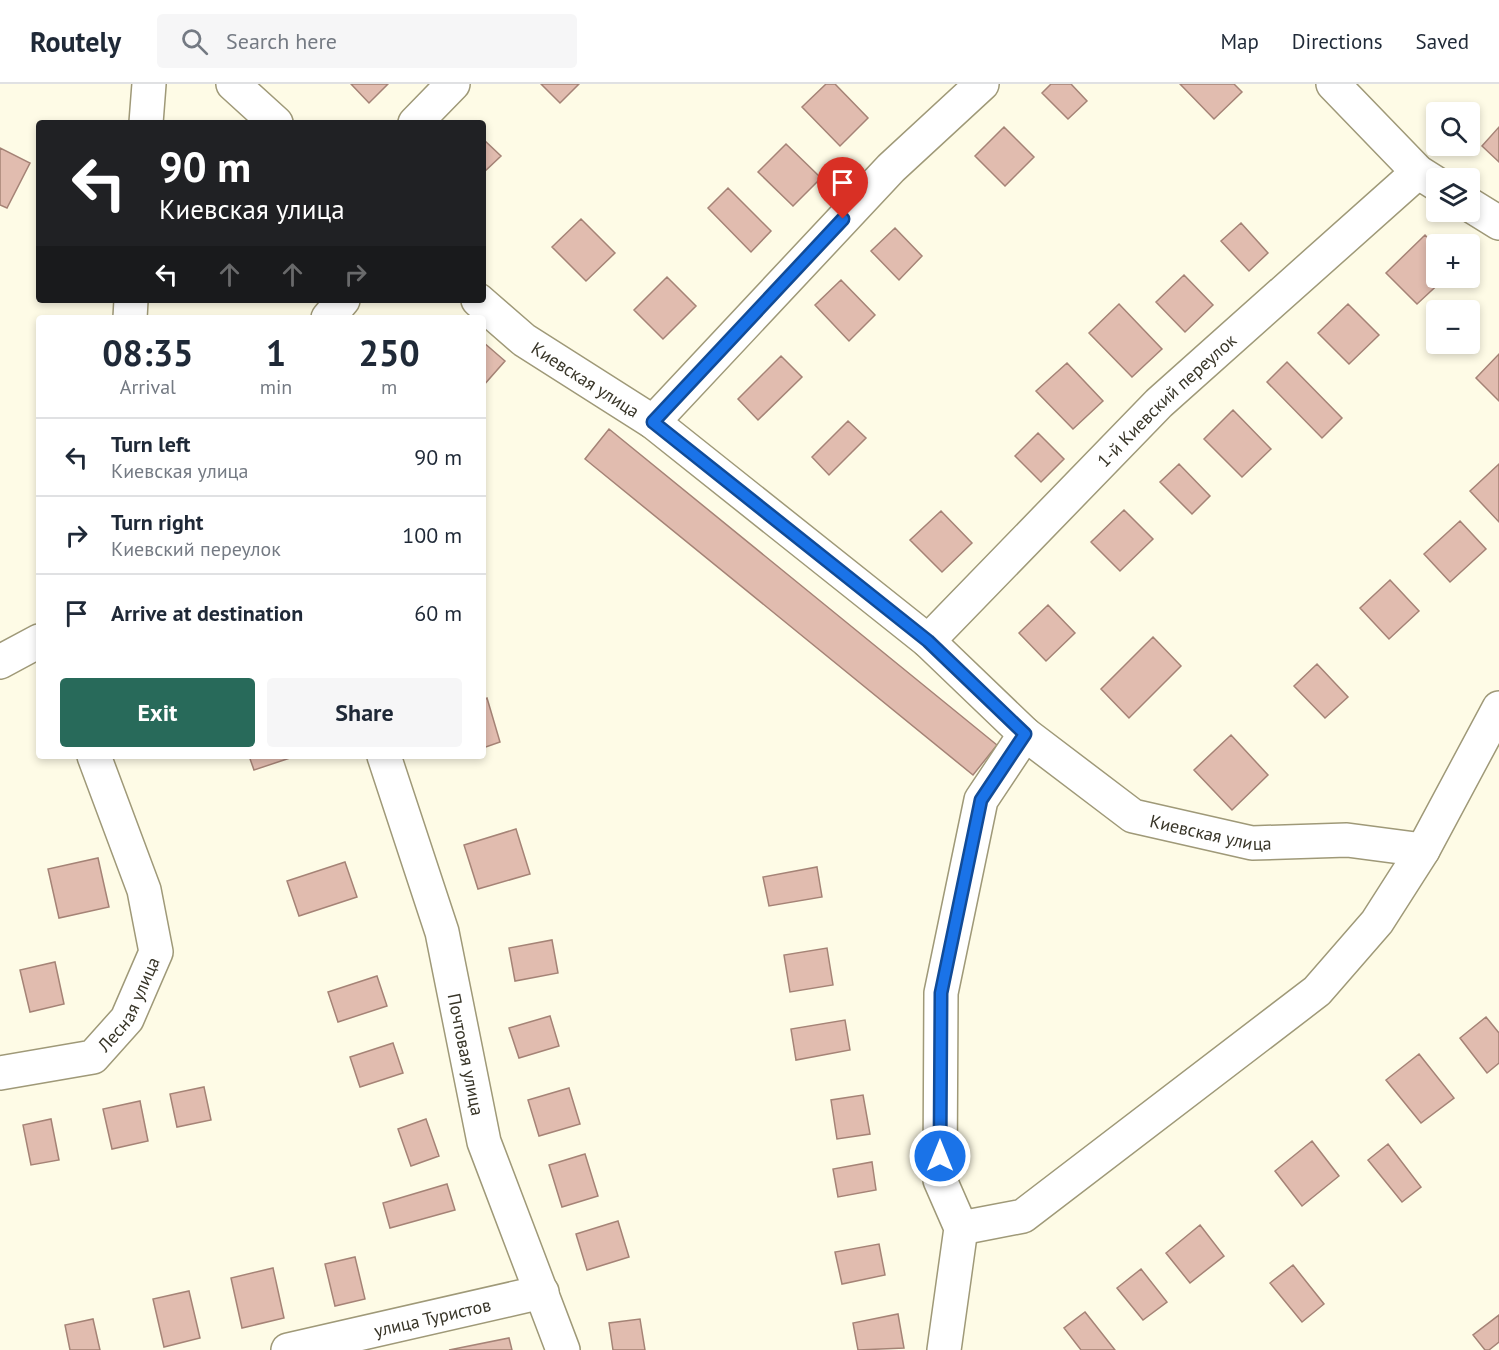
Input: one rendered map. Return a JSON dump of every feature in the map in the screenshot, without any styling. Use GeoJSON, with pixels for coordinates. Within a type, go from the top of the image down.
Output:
{"type":"FeatureCollection","features":[{"type":"Feature","properties":{"kind":"street"},"geometry":{"type":"LineString","coordinates":[[146,120],[149,84]]}},
{"type":"Feature","properties":{"kind":"street"},"geometry":{"type":"LineString","coordinates":[[233,84],[273,120]]}},
{"type":"Feature","properties":{"kind":"street"},"geometry":{"type":"LineString","coordinates":[[419,120],[453,84]]}},
{"type":"Feature","properties":{"kind":"street"},"geometry":{"type":"LineString","coordinates":[[653,422],[891,168],[982,84]]}},
{"type":"Feature","properties":{"kind":"street"},"geometry":{"type":"LineString","coordinates":[[1333,84],[1426,177]]}},
{"type":"Feature","properties":{"kind":"street","name":"1-й Киевский переулок"},"geometry":{"type":"LineString","coordinates":[[928,641],[1159,403],[1426,179]]}},
{"type":"Feature","properties":{"kind":"street"},"geometry":{"type":"LineString","coordinates":[[1480,211],[1499,223]]}},
{"type":"Feature","properties":{"kind":"street"},"geometry":{"type":"LineString","coordinates":[[330,315],[340,303]]}},
{"type":"Feature","properties":{"kind":"street","name":"Киевская улица"},"geometry":{"type":"LineString","coordinates":[[481,303],[524,340],[653,422],[928,641],[1025,734],[1133,816],[1252,843],[1347,840],[1423,850]]}},
{"type":"Feature","properties":{"kind":"street"},"geometry":{"type":"LineString","coordinates":[[0,663],[36,643]]}},
{"type":"Feature","properties":{"kind":"street"},"geometry":{"type":"LineString","coordinates":[[961,1228],[1023,1216],[1317,991],[1377,922],[1423,850],[1499,708]]}},
{"type":"Feature","properties":{"kind":"street"},"geometry":{"type":"LineString","coordinates":[[944,1350],[961,1228],[940,1180],[941,993],[981,800],[1025,734]]}},
{"type":"Feature","properties":{"kind":"street","name":"Лесная улица"},"geometry":{"type":"LineString","coordinates":[[0,1073],[93,1057],[127,1019],[156,951],[144,890],[95,759]]}},
{"type":"Feature","properties":{"kind":"street","name":"Почтовая улица"},"geometry":{"type":"LineString","coordinates":[[385,759],[442,932],[484,1142],[563,1350]]}},
{"type":"Feature","properties":{"kind":"street","name":"улица Туристов"},"geometry":{"type":"LineString","coordinates":[[288,1350],[542,1292]]}},
{"type":"Feature","properties":{"kind":"building"},"geometry":{"type":"Polygon","coordinates":[[[351,84],[388,84],[369,103],[351,84]]]}},
{"type":"Feature","properties":{"kind":"building"},"geometry":{"type":"Polygon","coordinates":[[[541,84],[579,84],[560,103],[541,84]]]}},
{"type":"Feature","properties":{"kind":"building"},"geometry":{"type":"Polygon","coordinates":[[[826,84],[835,84],[868,118],[840,146],[802,107],[826,84]]]}},
{"type":"Feature","properties":{"kind":"building"},"geometry":{"type":"Polygon","coordinates":[[[1051,84],[1071,84],[1087,101],[1068,119],[1042,93],[1051,84]]]}},
{"type":"Feature","properties":{"kind":"building"},"geometry":{"type":"Polygon","coordinates":[[[1180,84],[1234,84],[1242,92],[1214,119],[1180,84]]]}},
{"type":"Feature","properties":{"kind":"building"},"geometry":{"type":"Polygon","coordinates":[[[1004,127],[1034,157],[1005,186],[975,156],[1004,127]]]}},
{"type":"Feature","properties":{"kind":"building"},"geometry":{"type":"Polygon","coordinates":[[[1499,127],[1499,162],[1482,146],[1499,127]]]}},
{"type":"Feature","properties":{"kind":"building"},"geometry":{"type":"Polygon","coordinates":[[[486,142],[501,156],[486,170],[486,142]]]}},
{"type":"Feature","properties":{"kind":"building"},"geometry":{"type":"Polygon","coordinates":[[[786,144],[821,178],[793,206],[758,172],[786,144]]]}},
{"type":"Feature","properties":{"kind":"building"},"geometry":{"type":"Polygon","coordinates":[[[0,148],[30,163],[7,208],[0,205],[0,148]]]}},
{"type":"Feature","properties":{"kind":"building"},"geometry":{"type":"Polygon","coordinates":[[[728,188],[771,231],[751,252],[708,208],[728,188]]]}},
{"type":"Feature","properties":{"kind":"building"},"geometry":{"type":"Polygon","coordinates":[[[581,219],[615,253],[586,281],[552,247],[581,219]]]}},
{"type":"Feature","properties":{"kind":"building"},"geometry":{"type":"Polygon","coordinates":[[[1241,223],[1268,253],[1249,271],[1221,241],[1241,223]]]}},
{"type":"Feature","properties":{"kind":"building"},"geometry":{"type":"Polygon","coordinates":[[[895,228],[922,256],[899,280],[871,251],[895,228]]]}},
{"type":"Feature","properties":{"kind":"building"},"geometry":{"type":"Polygon","coordinates":[[[1425,235],[1426,288],[1434,288],[1417,304],[1386,273],[1425,235]]]}},
{"type":"Feature","properties":{"kind":"building"},"geometry":{"type":"Polygon","coordinates":[[[1184,275],[1213,305],[1185,332],[1156,302],[1184,275]]]}},
{"type":"Feature","properties":{"kind":"building"},"geometry":{"type":"Polygon","coordinates":[[[667,277],[696,306],[663,339],[634,310],[667,277]]]}},
{"type":"Feature","properties":{"kind":"building"},"geometry":{"type":"Polygon","coordinates":[[[841,280],[875,315],[849,341],[815,305],[841,280]]]}},
{"type":"Feature","properties":{"kind":"building"},"geometry":{"type":"Polygon","coordinates":[[[1119,304],[1162,349],[1132,377],[1089,333],[1119,304]]]}},
{"type":"Feature","properties":{"kind":"building"},"geometry":{"type":"Polygon","coordinates":[[[1348,304],[1379,335],[1349,364],[1318,333],[1348,304]]]}},
{"type":"Feature","properties":{"kind":"building"},"geometry":{"type":"Polygon","coordinates":[[[486,345],[505,361],[486,383],[486,345]]]}},
{"type":"Feature","properties":{"kind":"building"},"geometry":{"type":"Polygon","coordinates":[[[1499,354],[1499,401],[1476,378],[1499,354]]]}},
{"type":"Feature","properties":{"kind":"building"},"geometry":{"type":"Polygon","coordinates":[[[781,356],[802,377],[758,420],[738,399],[781,356]]]}},
{"type":"Feature","properties":{"kind":"building"},"geometry":{"type":"Polygon","coordinates":[[[1287,362],[1342,418],[1322,438],[1267,382],[1287,362]]]}},
{"type":"Feature","properties":{"kind":"building"},"geometry":{"type":"Polygon","coordinates":[[[1067,363],[1103,401],[1073,429],[1036,391],[1067,363]]]}},
{"type":"Feature","properties":{"kind":"building"},"geometry":{"type":"Polygon","coordinates":[[[1233,410],[1271,449],[1242,477],[1204,439],[1233,410]]]}},
{"type":"Feature","properties":{"kind":"building"},"geometry":{"type":"Polygon","coordinates":[[[848,421],[866,438],[829,475],[812,457],[848,421]]]}},
{"type":"Feature","properties":{"kind":"building"},"geometry":{"type":"Polygon","coordinates":[[[609,429],[997,745],[973,775],[585,459],[609,429]]]}},
{"type":"Feature","properties":{"kind":"building"},"geometry":{"type":"Polygon","coordinates":[[[1038,433],[1064,459],[1041,482],[1015,456],[1038,433]]]}},
{"type":"Feature","properties":{"kind":"building"},"geometry":{"type":"Polygon","coordinates":[[[1179,464],[1210,496],[1192,514],[1160,482],[1179,464]]]}},
{"type":"Feature","properties":{"kind":"building"},"geometry":{"type":"Polygon","coordinates":[[[1499,464],[1499,522],[1470,491],[1499,464]]]}},
{"type":"Feature","properties":{"kind":"building"},"geometry":{"type":"Polygon","coordinates":[[[1124,510],[1153,539],[1120,571],[1091,542],[1124,510]]]}},
{"type":"Feature","properties":{"kind":"building"},"geometry":{"type":"Polygon","coordinates":[[[941,511],[972,543],[942,572],[910,540],[941,511]]]}},
{"type":"Feature","properties":{"kind":"building"},"geometry":{"type":"Polygon","coordinates":[[[1460,521],[1486,549],[1450,582],[1424,554],[1460,521]]]}},
{"type":"Feature","properties":{"kind":"building"},"geometry":{"type":"Polygon","coordinates":[[[1390,580],[1419,611],[1389,639],[1360,608],[1390,580]]]}},
{"type":"Feature","properties":{"kind":"building"},"geometry":{"type":"Polygon","coordinates":[[[1048,605],[1075,633],[1046,661],[1019,633],[1048,605]]]}},
{"type":"Feature","properties":{"kind":"building"},"geometry":{"type":"Polygon","coordinates":[[[1153,637],[1181,666],[1129,718],[1101,689],[1153,637]]]}},
{"type":"Feature","properties":{"kind":"building"},"geometry":{"type":"Polygon","coordinates":[[[1317,664],[1348,697],[1325,718],[1294,686],[1317,664]]]}},
{"type":"Feature","properties":{"kind":"building"},"geometry":{"type":"Polygon","coordinates":[[[486,698],[500,742],[486,747],[486,698]]]}},
{"type":"Feature","properties":{"kind":"building"},"geometry":{"type":"Polygon","coordinates":[[[1231,735],[1268,775],[1232,810],[1194,770],[1231,735]]]}},
{"type":"Feature","properties":{"kind":"building"},"geometry":{"type":"Polygon","coordinates":[[[250,759],[287,759],[254,770],[250,759]]]}},
{"type":"Feature","properties":{"kind":"building"},"geometry":{"type":"Polygon","coordinates":[[[516,829],[530,874],[478,889],[464,845],[516,829]]]}},
{"type":"Feature","properties":{"kind":"building"},"geometry":{"type":"Polygon","coordinates":[[[98,858],[109,907],[59,918],[48,869],[98,858]]]}},
{"type":"Feature","properties":{"kind":"building"},"geometry":{"type":"Polygon","coordinates":[[[345,862],[357,897],[299,916],[287,881],[345,862]]]}},
{"type":"Feature","properties":{"kind":"building"},"geometry":{"type":"Polygon","coordinates":[[[817,867],[822,897],[769,906],[763,877],[817,867]]]}},
{"type":"Feature","properties":{"kind":"building"},"geometry":{"type":"Polygon","coordinates":[[[552,940],[558,973],[515,981],[509,948],[552,940]]]}},
{"type":"Feature","properties":{"kind":"building"},"geometry":{"type":"Polygon","coordinates":[[[827,948],[833,985],[790,992],[784,955],[827,948]]]}},
{"type":"Feature","properties":{"kind":"building"},"geometry":{"type":"Polygon","coordinates":[[[55,962],[64,1004],[30,1012],[20,970],[55,962]]]}},
{"type":"Feature","properties":{"kind":"building"},"geometry":{"type":"Polygon","coordinates":[[[377,976],[387,1006],[338,1022],[328,992],[377,976]]]}},
{"type":"Feature","properties":{"kind":"building"},"geometry":{"type":"Polygon","coordinates":[[[550,1016],[559,1046],[519,1058],[509,1028],[550,1016]]]}},
{"type":"Feature","properties":{"kind":"building"},"geometry":{"type":"Polygon","coordinates":[[[1486,1017],[1499,1033],[1499,1063],[1487,1073],[1460,1038],[1486,1017]]]}},
{"type":"Feature","properties":{"kind":"building"},"geometry":{"type":"Polygon","coordinates":[[[845,1020],[850,1050],[796,1060],[791,1029],[845,1020]]]}},
{"type":"Feature","properties":{"kind":"building"},"geometry":{"type":"Polygon","coordinates":[[[393,1043],[403,1073],[360,1087],[350,1057],[393,1043]]]}},
{"type":"Feature","properties":{"kind":"building"},"geometry":{"type":"Polygon","coordinates":[[[1419,1054],[1454,1098],[1421,1123],[1386,1080],[1419,1054]]]}},
{"type":"Feature","properties":{"kind":"building"},"geometry":{"type":"Polygon","coordinates":[[[204,1087],[211,1120],[177,1127],[170,1094],[204,1087]]]}},
{"type":"Feature","properties":{"kind":"building"},"geometry":{"type":"Polygon","coordinates":[[[569,1088],[580,1124],[539,1136],[528,1100],[569,1088]]]}},
{"type":"Feature","properties":{"kind":"building"},"geometry":{"type":"Polygon","coordinates":[[[863,1095],[870,1134],[837,1139],[831,1100],[863,1095]]]}},
{"type":"Feature","properties":{"kind":"building"},"geometry":{"type":"Polygon","coordinates":[[[140,1101],[148,1141],[112,1149],[103,1109],[140,1101]]]}},
{"type":"Feature","properties":{"kind":"building"},"geometry":{"type":"Polygon","coordinates":[[[51,1119],[59,1160],[31,1165],[23,1125],[51,1119]]]}},
{"type":"Feature","properties":{"kind":"building"},"geometry":{"type":"Polygon","coordinates":[[[426,1119],[439,1156],[411,1166],[398,1129],[426,1119]]]}},
{"type":"Feature","properties":{"kind":"building"},"geometry":{"type":"Polygon","coordinates":[[[1312,1141],[1339,1176],[1302,1206],[1275,1171],[1312,1141]]]}},
{"type":"Feature","properties":{"kind":"building"},"geometry":{"type":"Polygon","coordinates":[[[1388,1144],[1421,1187],[1402,1202],[1368,1160],[1388,1144]]]}},
{"type":"Feature","properties":{"kind":"building"},"geometry":{"type":"Polygon","coordinates":[[[585,1154],[598,1196],[562,1207],[549,1165],[585,1154]]]}},
{"type":"Feature","properties":{"kind":"building"},"geometry":{"type":"Polygon","coordinates":[[[872,1162],[876,1190],[838,1197],[833,1169],[872,1162]]]}},
{"type":"Feature","properties":{"kind":"building"},"geometry":{"type":"Polygon","coordinates":[[[447,1184],[455,1210],[390,1228],[383,1203],[447,1184]]]}},
{"type":"Feature","properties":{"kind":"building"},"geometry":{"type":"Polygon","coordinates":[[[618,1221],[629,1257],[587,1270],[576,1234],[618,1221]]]}},
{"type":"Feature","properties":{"kind":"building"},"geometry":{"type":"Polygon","coordinates":[[[1200,1225],[1224,1256],[1190,1283],[1166,1253],[1200,1225]]]}},
{"type":"Feature","properties":{"kind":"building"},"geometry":{"type":"Polygon","coordinates":[[[879,1244],[885,1275],[842,1284],[835,1252],[879,1244]]]}},
{"type":"Feature","properties":{"kind":"building"},"geometry":{"type":"Polygon","coordinates":[[[355,1257],[365,1299],[335,1306],[325,1264],[355,1257]]]}},
{"type":"Feature","properties":{"kind":"building"},"geometry":{"type":"Polygon","coordinates":[[[1293,1265],[1324,1304],[1302,1322],[1270,1283],[1293,1265]]]}},
{"type":"Feature","properties":{"kind":"building"},"geometry":{"type":"Polygon","coordinates":[[[273,1268],[284,1318],[242,1328],[231,1278],[273,1268]]]}},
{"type":"Feature","properties":{"kind":"building"},"geometry":{"type":"Polygon","coordinates":[[[1141,1269],[1167,1302],[1143,1320],[1117,1288],[1141,1269]]]}},
{"type":"Feature","properties":{"kind":"building"},"geometry":{"type":"Polygon","coordinates":[[[189,1291],[200,1338],[164,1347],[153,1299],[189,1291]]]}},
{"type":"Feature","properties":{"kind":"building"},"geometry":{"type":"Polygon","coordinates":[[[1085,1312],[1115,1350],[1081,1350],[1064,1328],[1085,1312]]]}},
{"type":"Feature","properties":{"kind":"building"},"geometry":{"type":"Polygon","coordinates":[[[898,1314],[904,1348],[858,1350],[853,1323],[898,1314]]]}},
{"type":"Feature","properties":{"kind":"building"},"geometry":{"type":"Polygon","coordinates":[[[1499,1315],[1499,1342],[1489,1350],[1485,1350],[1473,1335],[1499,1315]]]}},
{"type":"Feature","properties":{"kind":"building"},"geometry":{"type":"Polygon","coordinates":[[[93,1319],[100,1350],[70,1350],[65,1325],[93,1319]]]}},
{"type":"Feature","properties":{"kind":"building"},"geometry":{"type":"Polygon","coordinates":[[[640,1319],[645,1350],[613,1350],[609,1323],[640,1319]]]}},
{"type":"Feature","properties":{"kind":"building"},"geometry":{"type":"Polygon","coordinates":[[[509,1338],[512,1350],[449,1350],[509,1338]]]}},
{"type":"Feature","properties":{"kind":"route"},"geometry":{"type":"LineString","coordinates":[[843,219],[653,422],[928,641],[1025,734],[981,800],[941,993],[940,1156]]}}]}
